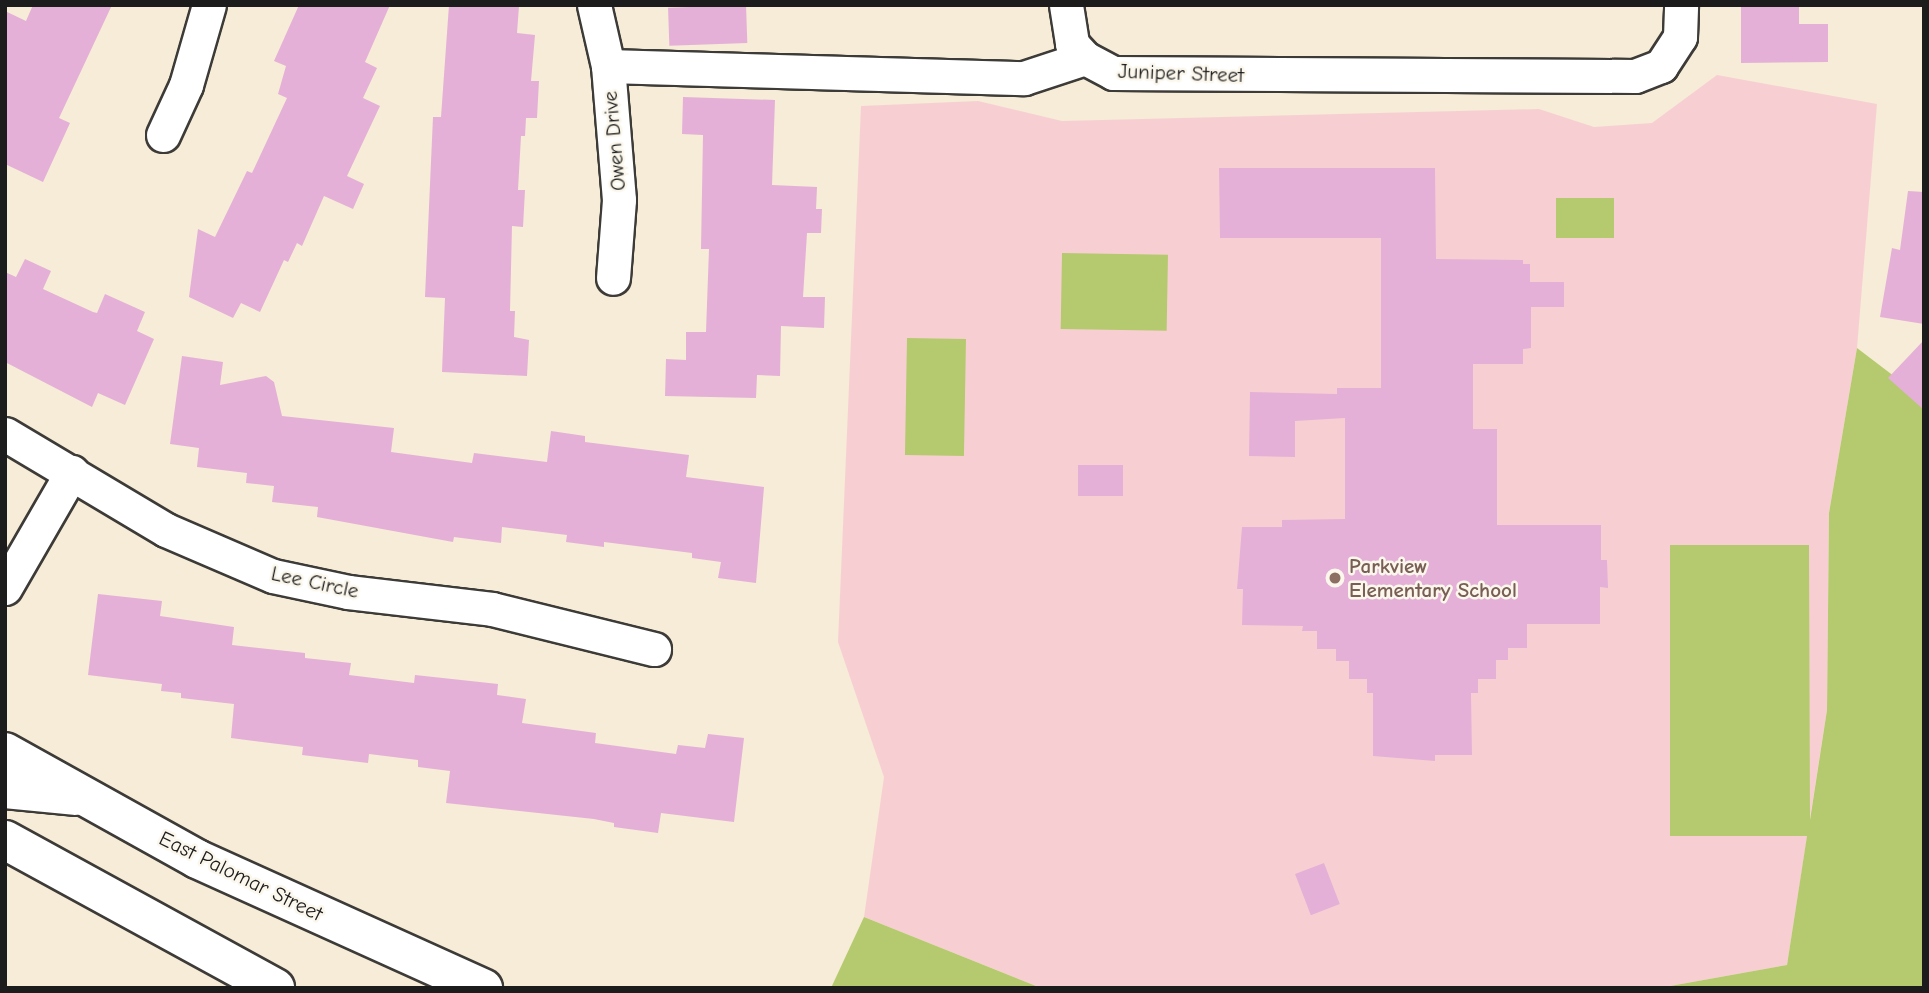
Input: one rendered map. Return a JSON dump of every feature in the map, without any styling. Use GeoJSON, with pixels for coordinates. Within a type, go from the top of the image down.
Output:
{"type":"FeatureCollection","features":[{"type":"Feature","properties":{"kind":"main road","name":"East Palomar Street"},"geometry":{"type":"LineString","coordinates":[[5,752],[91,797],[197,859],[483,988]]}},
{"type":"Feature","properties":{"kind":"main road"},"geometry":{"type":"LineString","coordinates":[[5,789],[91,797]]}},
{"type":"Feature","properties":{"kind":"main road"},"geometry":{"type":"LineString","coordinates":[[5,840],[275,988]]}},
{"type":"Feature","properties":{"kind":"street"},"geometry":{"type":"LineString","coordinates":[[163,135],[186,85],[209,5]]}},
{"type":"Feature","properties":{"kind":"street","name":"Owen Drive"},"geometry":{"type":"LineString","coordinates":[[594,5],[608,66],[619,200],[613,278]]}},
{"type":"Feature","properties":{"kind":"street"},"geometry":{"type":"LineString","coordinates":[[608,66],[1024,79],[1085,58],[1072,44],[1066,5]]}},
{"type":"Feature","properties":{"kind":"street","name":"Juniper Street"},"geometry":{"type":"LineString","coordinates":[[1085,58],[1112,73],[1141,76],[1635,76],[1661,66],[1680,37],[1681,5]]}},
{"type":"Feature","properties":{"kind":"street","name":"Lee Circle"},"geometry":{"type":"LineString","coordinates":[[5,434],[166,530],[273,576],[348,592],[492,609],[653,649]]}},
{"type":"Feature","properties":{"kind":"street"},"geometry":{"type":"LineString","coordinates":[[5,588],[72,472]]}},
{"type":"Feature","properties":{"kind":"shaded area","name":"Parkview Elementary School"},"geometry":{"type":"Polygon","coordinates":[[[1717,75],[1877,104],[1857,348],[1829,513],[1827,710],[1787,965],[1659,988],[1041,988],[864,917],[884,777],[838,642],[861,106],[978,101],[1062,121],[1539,109],[1594,127],[1652,123],[1717,75]]]}},
{"type":"Feature","properties":{"kind":"green space"},"geometry":{"type":"Polygon","coordinates":[[[1556,198],[1614,198],[1614,238],[1556,238],[1556,198]]]}},
{"type":"Feature","properties":{"kind":"green space"},"geometry":{"type":"Polygon","coordinates":[[[1062,253],[1168,255],[1167,331],[1061,329],[1062,253]]]}},
{"type":"Feature","properties":{"kind":"green space"},"geometry":{"type":"Polygon","coordinates":[[[907,338],[966,339],[964,456],[905,455],[907,338]]]}},
{"type":"Feature","properties":{"kind":"green space"},"geometry":{"type":"Polygon","coordinates":[[[1857,348],[1924,399],[1924,988],[1659,988],[1787,965],[1807,836],[1670,836],[1670,545],[1809,545],[1810,820],[1827,710],[1829,513],[1857,348]]]}},
{"type":"Feature","properties":{"kind":"green space"},"geometry":{"type":"Polygon","coordinates":[[[864,917],[1041,988],[831,988],[864,917]]]}},
{"type":"Feature","properties":{"kind":"building"},"geometry":{"type":"Polygon","coordinates":[[[33,5],[112,5],[59,118],[70,123],[43,182],[5,164],[5,11],[26,21],[33,5]]]}},
{"type":"Feature","properties":{"kind":"building"},"geometry":{"type":"Polygon","coordinates":[[[299,5],[390,5],[365,62],[377,68],[363,98],[380,106],[347,176],[364,184],[353,209],[324,196],[302,246],[297,243],[288,262],[284,260],[260,312],[241,303],[233,318],[189,297],[198,229],[215,237],[247,171],[252,173],[287,98],[278,94],[286,66],[274,61],[299,5]]]}},
{"type":"Feature","properties":{"kind":"building"},"geometry":{"type":"Polygon","coordinates":[[[449,5],[519,6],[517,33],[535,35],[531,81],[539,81],[537,118],[526,118],[525,136],[521,136],[518,190],[525,190],[523,227],[512,226],[510,311],[515,311],[514,337],[529,340],[527,376],[442,372],[445,298],[425,297],[433,117],[441,117],[449,5]]]}},
{"type":"Feature","properties":{"kind":"building"},"geometry":{"type":"Polygon","coordinates":[[[746,5],[747,43],[669,46],[668,8],[746,5]]]}},
{"type":"Feature","properties":{"kind":"building"},"geometry":{"type":"Polygon","coordinates":[[[1741,5],[1799,5],[1799,24],[1828,24],[1828,62],[1741,63],[1741,5]]]}},
{"type":"Feature","properties":{"kind":"building"},"geometry":{"type":"Polygon","coordinates":[[[683,97],[775,100],[772,185],[817,187],[816,209],[822,209],[821,233],[807,233],[803,297],[825,297],[824,328],[781,326],[780,376],[757,375],[756,398],[665,396],[666,359],[686,360],[686,332],[706,332],[709,249],[701,249],[703,135],[682,134],[683,97]]]}},
{"type":"Feature","properties":{"kind":"building"},"geometry":{"type":"Polygon","coordinates":[[[1219,168],[1435,168],[1436,259],[1523,260],[1523,264],[1530,264],[1530,282],[1564,282],[1564,307],[1531,307],[1531,348],[1523,349],[1523,364],[1473,364],[1473,429],[1497,429],[1497,525],[1601,525],[1601,560],[1607,560],[1608,588],[1600,587],[1600,624],[1527,624],[1527,648],[1508,648],[1508,660],[1496,660],[1496,679],[1478,679],[1478,693],[1471,693],[1472,755],[1435,755],[1435,761],[1373,756],[1373,693],[1367,693],[1367,679],[1349,679],[1349,661],[1336,661],[1336,649],[1317,649],[1317,631],[1302,631],[1303,626],[1242,625],[1243,589],[1237,589],[1242,527],[1282,527],[1282,520],[1345,519],[1345,418],[1295,421],[1295,457],[1249,456],[1250,392],[1337,394],[1337,388],[1381,388],[1381,238],[1220,238],[1219,168]]]}},
{"type":"Feature","properties":{"kind":"building"},"geometry":{"type":"Polygon","coordinates":[[[1908,191],[1924,192],[1924,324],[1880,317],[1892,248],[1900,250],[1908,191]]]}},
{"type":"Feature","properties":{"kind":"building"},"geometry":{"type":"Polygon","coordinates":[[[25,259],[51,271],[43,289],[93,312],[97,313],[105,294],[145,312],[137,331],[154,339],[125,405],[98,393],[92,407],[5,362],[5,272],[16,277],[25,259]]]}},
{"type":"Feature","properties":{"kind":"building"},"geometry":{"type":"Polygon","coordinates":[[[1924,340],[1924,410],[1888,378],[1924,340]]]}},
{"type":"Feature","properties":{"kind":"building"},"geometry":{"type":"Polygon","coordinates":[[[182,356],[223,362],[220,385],[266,376],[274,382],[282,416],[394,428],[391,452],[472,463],[474,453],[547,462],[551,431],[585,436],[585,442],[689,455],[686,477],[764,487],[756,583],[718,578],[721,562],[692,558],[692,553],[604,542],[604,547],[566,542],[567,535],[502,527],[501,543],[454,537],[453,542],[317,517],[318,507],[272,502],[274,486],[246,483],[247,473],[197,467],[199,448],[170,444],[182,356]]]}},
{"type":"Feature","properties":{"kind":"building"},"geometry":{"type":"Polygon","coordinates":[[[1078,465],[1123,465],[1123,496],[1078,496],[1078,465]]]}},
{"type":"Feature","properties":{"kind":"building"},"geometry":{"type":"Polygon","coordinates":[[[98,594],[162,601],[160,616],[234,627],[232,645],[305,653],[305,658],[351,663],[349,675],[414,683],[415,675],[498,684],[497,695],[526,699],[522,723],[596,733],[595,743],[676,754],[678,745],[705,748],[708,734],[744,738],[734,822],[661,813],[658,833],[614,827],[614,823],[594,819],[446,803],[450,771],[418,767],[418,760],[369,754],[368,763],[302,755],[303,747],[231,738],[234,704],[181,698],[181,693],[161,691],[162,684],[88,675],[98,594]]]}},
{"type":"Feature","properties":{"kind":"building"},"geometry":{"type":"Polygon","coordinates":[[[1324,863],[1340,904],[1311,915],[1295,874],[1324,863]]]}},
{"type":"Feature","properties":{"kind":"place","name":"Parkview Elementary School"},"geometry":{"type":"Point","coordinates":[1335,578]}}]}
